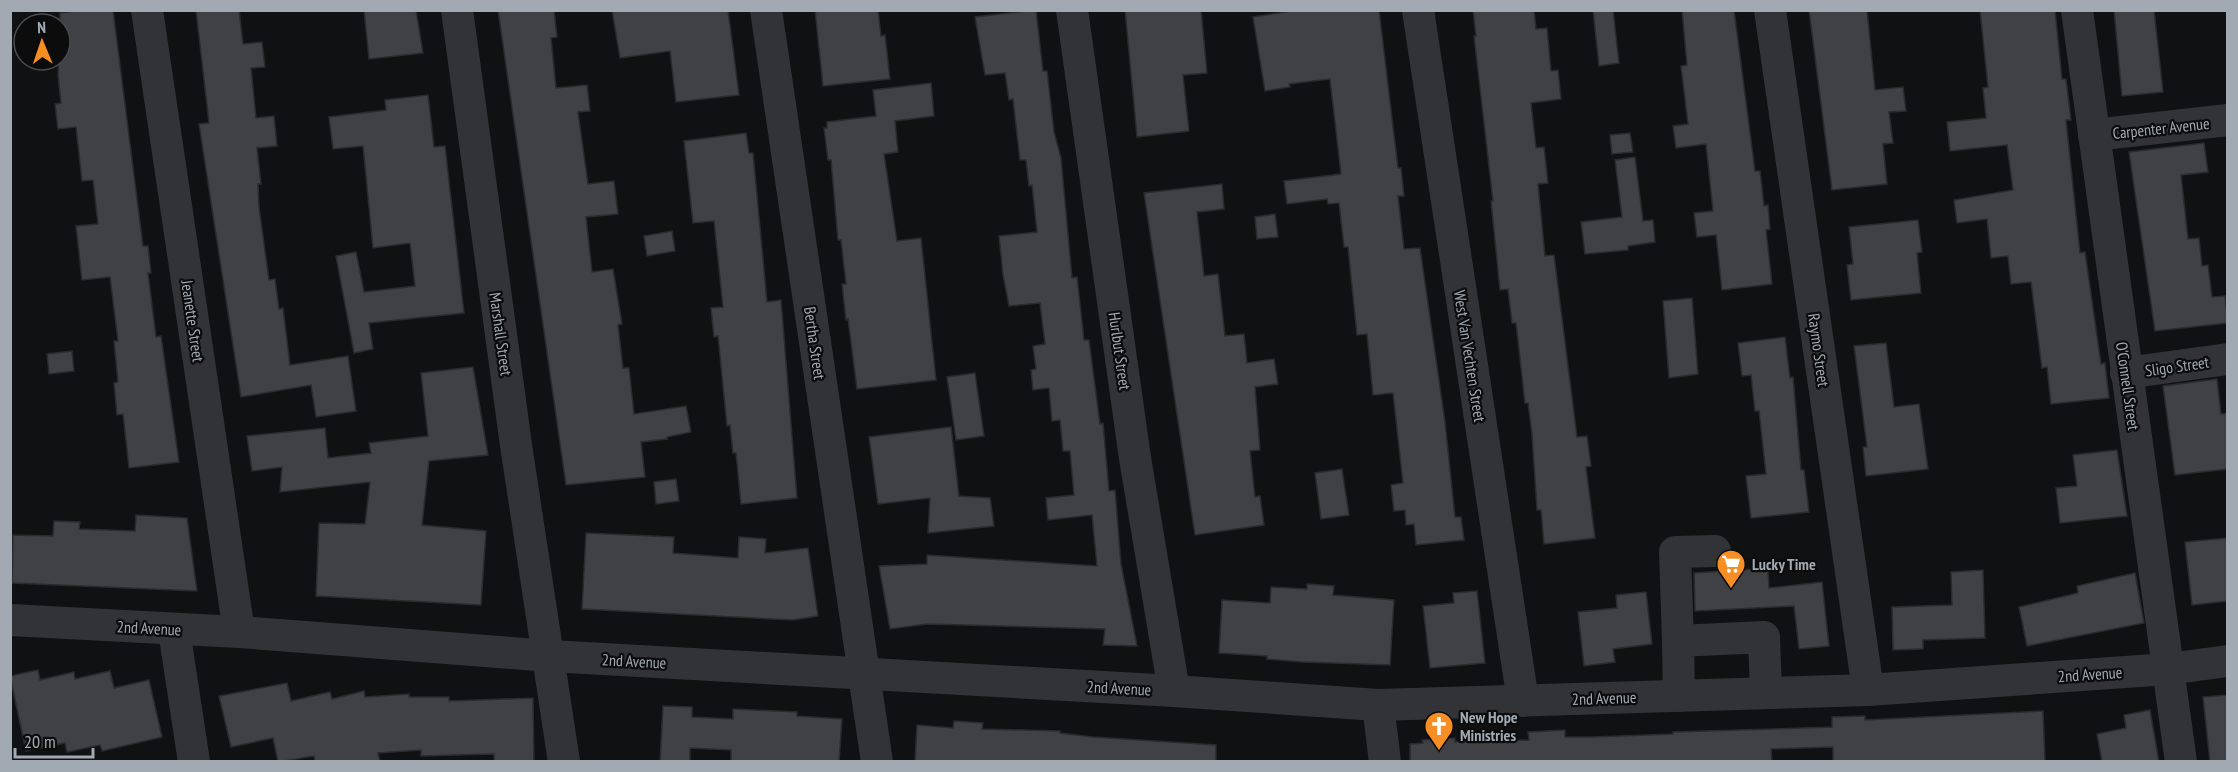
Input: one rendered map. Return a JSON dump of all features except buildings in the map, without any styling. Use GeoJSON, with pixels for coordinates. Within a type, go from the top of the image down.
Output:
{"type":"FeatureCollection","features":[{"type":"Feature","properties":{"kind":"street","name":"Jeanette Street"},"geometry":{"type":"LineString","coordinates":[[147,10],[239,632]]}},
{"type":"Feature","properties":{"kind":"street","name":"Marshall Street"},"geometry":{"type":"LineString","coordinates":[[457,10],[516,445],[550,656],[564,762]]}},
{"type":"Feature","properties":{"kind":"street","name":"Bertha Street"},"geometry":{"type":"LineString","coordinates":[[766,10],[877,762]]}},
{"type":"Feature","properties":{"kind":"street","name":"Hurlbut Street"},"geometry":{"type":"LineString","coordinates":[[1072,10],[1135,458],[1174,691]]}},
{"type":"Feature","properties":{"kind":"street","name":"West Van Vechten Street"},"geometry":{"type":"LineString","coordinates":[[1418,10],[1523,701]]}},
{"type":"Feature","properties":{"kind":"street","name":"Raymo Street"},"geometry":{"type":"LineString","coordinates":[[1770,10],[1868,690]]}},
{"type":"Feature","properties":{"kind":"street","name":"O'Connell Street"},"geometry":{"type":"LineString","coordinates":[[2077,10],[2181,762]]}},
{"type":"Feature","properties":{"kind":"street","name":"Carpenter Avenue"},"geometry":{"type":"LineString","coordinates":[[2094,135],[2228,120]]}},
{"type":"Feature","properties":{"kind":"street","name":"Sligo Street"},"geometry":{"type":"LineString","coordinates":[[2126,373],[2228,359]]}},
{"type":"Feature","properties":{"kind":"street"},"geometry":{"type":"LineString","coordinates":[[1679,696],[1675,552],[1715,550]]}},
{"type":"Feature","properties":{"kind":"street","name":"2nd Avenue"},"geometry":{"type":"LineString","coordinates":[[10,620],[239,632],[550,656],[1174,691],[1378,705],[1868,690],[2168,669],[2228,661]]}},
{"type":"Feature","properties":{"kind":"street"},"geometry":{"type":"LineString","coordinates":[[174,630],[194,762]]}},
{"type":"Feature","properties":{"kind":"street"},"geometry":{"type":"LineString","coordinates":[[1678,641],[1764,637],[1766,693]]}},
{"type":"Feature","properties":{"kind":"street"},"geometry":{"type":"LineString","coordinates":[[1378,705],[1385,762]]}},
{"type":"Feature","properties":{"kind":"place","name":"Lucky Time"},"geometry":{"type":"Point","coordinates":[1731,590]}},
{"type":"Feature","properties":{"kind":"place","name":"New Hope Ministries"},"geometry":{"type":"Point","coordinates":[1439,752]}}]}
